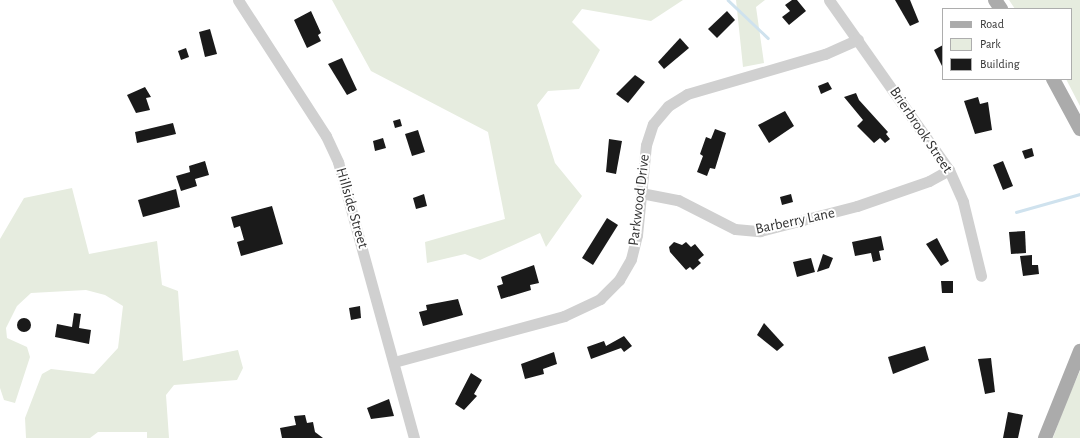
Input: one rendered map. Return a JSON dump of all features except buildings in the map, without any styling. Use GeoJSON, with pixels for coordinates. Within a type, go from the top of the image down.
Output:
{"type":"FeatureCollection","features":[{"type":"Feature","properties":{"kind":"main road"},"geometry":{"type":"LineString","coordinates":[[995,0],[1001,8]]}},
{"type":"Feature","properties":{"kind":"main road"},"geometry":{"type":"LineString","coordinates":[[1054,80],[1080,130]]}},
{"type":"Feature","properties":{"kind":"main road"},"geometry":{"type":"LineString","coordinates":[[1044,438],[1080,351]]}},
{"type":"Feature","properties":{"kind":"street","name":"Hillside Street"},"geometry":{"type":"LineString","coordinates":[[238,0],[334,152],[351,198],[414,438]]}},
{"type":"Feature","properties":{"kind":"street","name":"Brierbrook Street"},"geometry":{"type":"LineString","coordinates":[[829,0],[858,39],[949,170],[963,202],[981,276]]}},
{"type":"Feature","properties":{"kind":"street","name":"Parkwood Drive"},"geometry":{"type":"LineString","coordinates":[[394,362],[564,316],[600,299],[619,280],[631,259],[641,193],[647,138],[658,118],[673,101],[695,91],[834,52],[858,39]]}},
{"type":"Feature","properties":{"kind":"street","name":"Barberry Lane"},"geometry":{"type":"LineString","coordinates":[[641,193],[671,197],[735,229],[760,232],[857,206],[929,181],[949,170]]}},
{"type":"Feature","properties":{"kind":"green space"},"geometry":{"type":"Polygon","coordinates":[[[332,0],[683,0],[651,21],[582,9],[572,22],[600,50],[579,89],[548,91],[537,105],[555,163],[582,196],[546,247],[540,233],[480,260],[465,254],[427,263],[425,242],[505,219],[488,132],[371,71],[332,0]]]}},
{"type":"Feature","properties":{"kind":"green space"},"geometry":{"type":"Polygon","coordinates":[[[736,0],[765,0],[756,7],[764,63],[743,67],[736,0]]]}},
{"type":"Feature","properties":{"kind":"green space"},"geometry":{"type":"Polygon","coordinates":[[[1009,0],[1080,0],[1080,106],[1067,80],[1072,80],[1072,8],[1014,8],[1009,0]]]}},
{"type":"Feature","properties":{"kind":"green space"},"geometry":{"type":"Polygon","coordinates":[[[72,188],[89,254],[157,241],[162,285],[178,291],[183,361],[238,350],[243,368],[237,380],[174,385],[166,395],[169,438],[147,438],[147,432],[98,432],[90,438],[26,438],[25,418],[42,374],[51,369],[94,374],[118,348],[123,306],[105,295],[86,290],[31,293],[17,306],[6,328],[7,338],[27,347],[30,357],[15,403],[4,400],[0,388],[0,239],[24,198],[72,188]]]}},
{"type":"Feature","properties":{"kind":"green space"},"geometry":{"type":"Polygon","coordinates":[[[1080,371],[1080,438],[1053,438],[1066,402],[1080,371]]]}},
{"type":"Feature","properties":{"kind":"waterway"},"geometry":{"type":"LineString","coordinates":[[728,0],[768,38]]}},
{"type":"Feature","properties":{"kind":"waterway"},"geometry":{"type":"LineString","coordinates":[[1016,212],[1080,194]]}}]}
